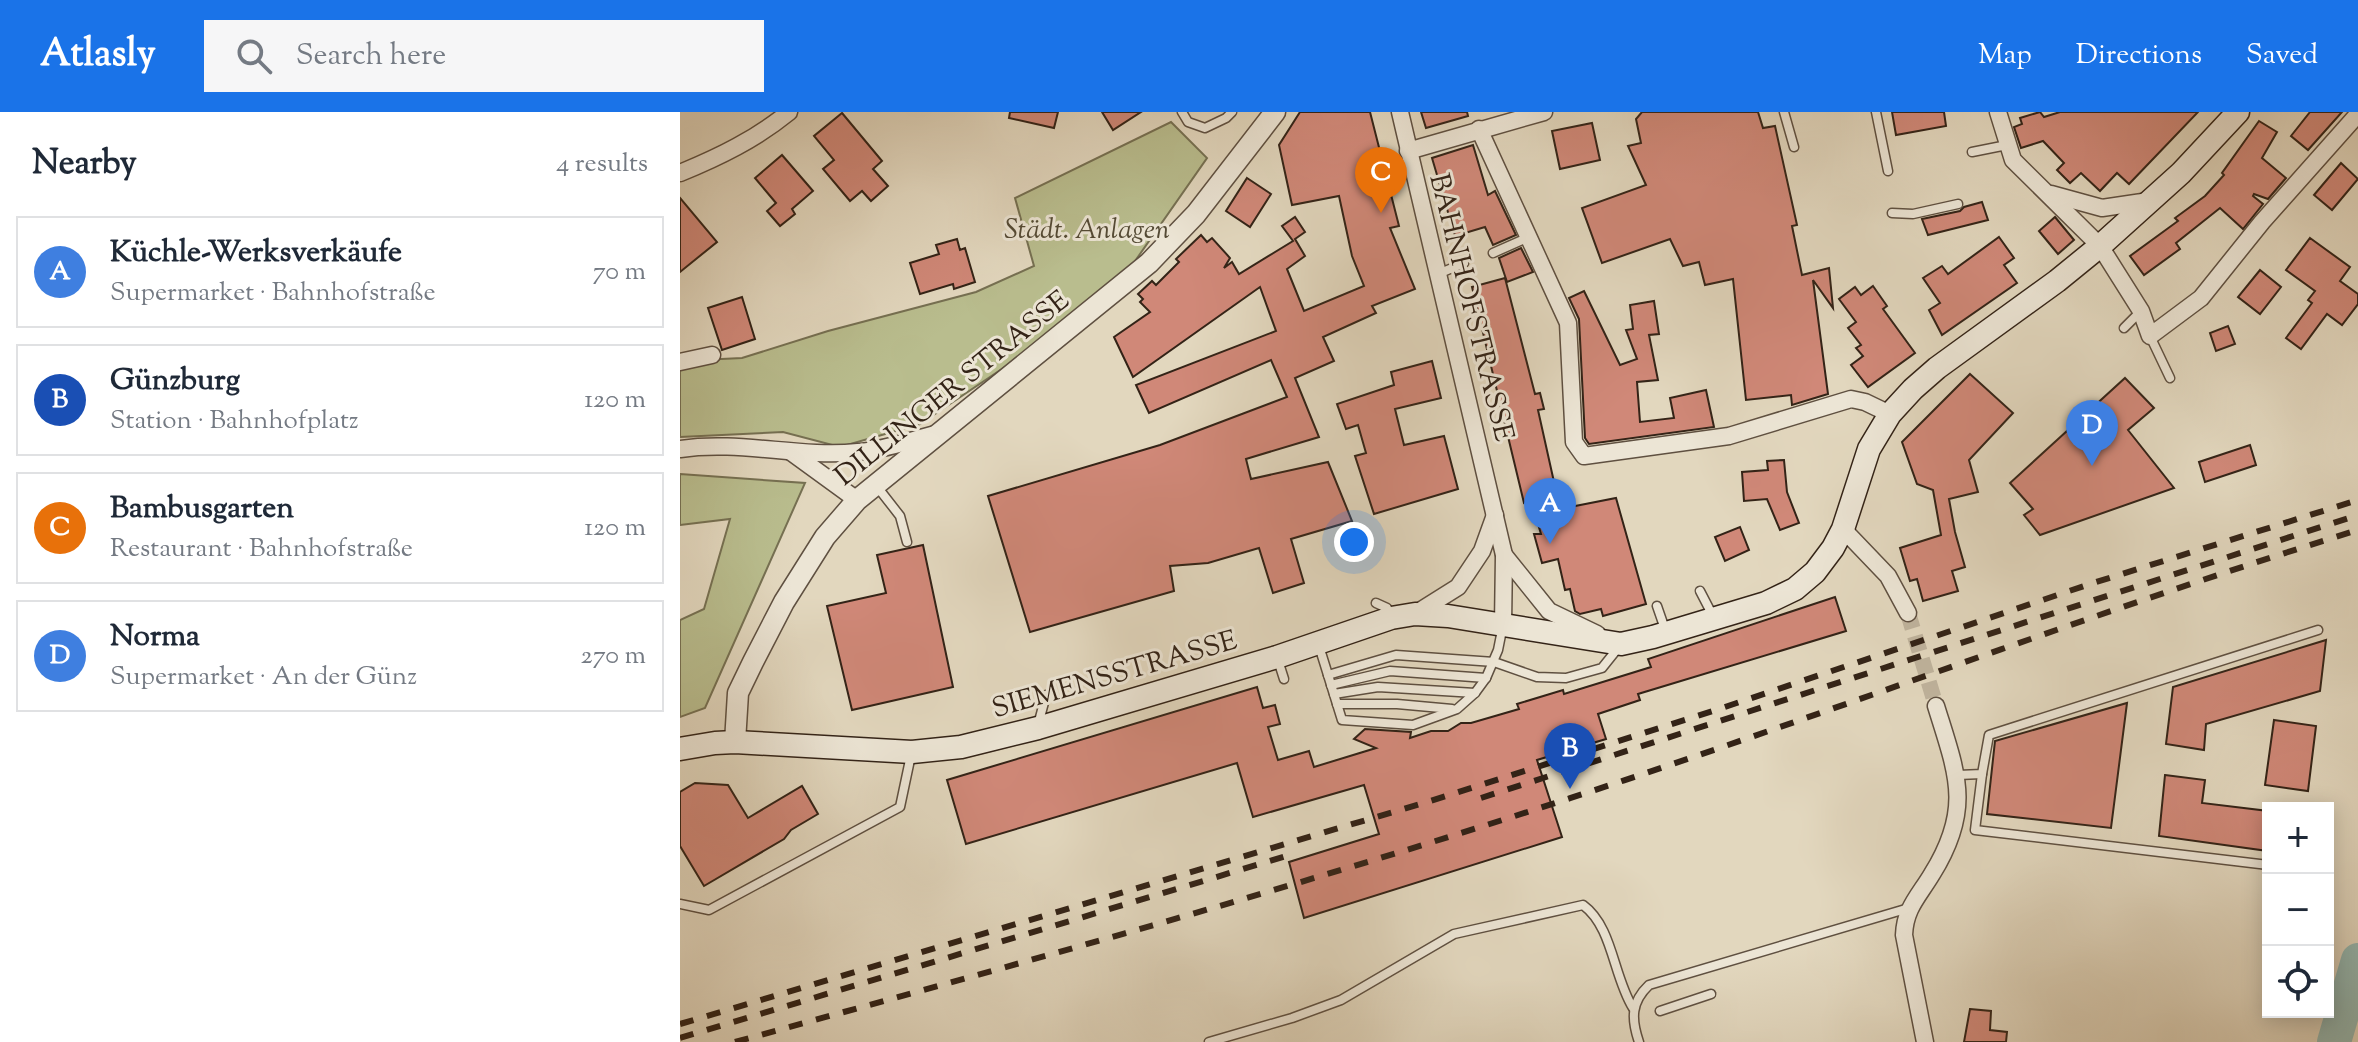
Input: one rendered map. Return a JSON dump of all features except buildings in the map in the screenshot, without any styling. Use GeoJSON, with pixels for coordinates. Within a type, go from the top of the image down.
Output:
{"type":"FeatureCollection","features":[{"type":"Feature","properties":{"kind":"main road"},"geometry":{"type":"LineString","coordinates":[[1621,644],[1766,603],[1795,589],[1815,572],[1843,529],[1869,449],[1890,414],[1937,368],[2100,246],[2151,201],[2238,112]]}},
{"type":"Feature","properties":{"kind":"main road","name":"SIEMENSSTRASSE"},"geometry":{"type":"LineString","coordinates":[[735,742],[912,752],[961,747],[1038,728],[1277,657],[1318,643],[1383,611],[1503,625],[1621,644]]}},
{"type":"Feature","properties":{"kind":"main road"},"geometry":{"type":"LineString","coordinates":[[680,749],[735,742]]}},
{"type":"Feature","properties":{"kind":"street"},"geometry":{"type":"LineString","coordinates":[[680,173],[753,138],[789,112]]}},
{"type":"Feature","properties":{"kind":"street","name":"DILLINGER STRASSE"},"geometry":{"type":"LineString","coordinates":[[735,742],[738,693],[784,602],[825,537],[874,483],[1001,385],[1149,263],[1196,214],[1275,112]]}},
{"type":"Feature","properties":{"kind":"street","name":"BAHNHOFSTRASSE"},"geometry":{"type":"LineString","coordinates":[[1400,112],[1496,514],[1504,555],[1503,625]]}},
{"type":"Feature","properties":{"kind":"street"},"geometry":{"type":"LineString","coordinates":[[1408,151],[1544,112]]}},
{"type":"Feature","properties":{"kind":"street"},"geometry":{"type":"LineString","coordinates":[[1998,112],[2013,160],[2100,246],[2141,311],[2150,336],[2201,298],[2262,222],[2358,114]]}},
{"type":"Feature","properties":{"kind":"street"},"geometry":{"type":"LineString","coordinates":[[1479,129],[1568,323],[1574,442],[1584,456],[1729,436],[1851,399],[1890,414]]}},
{"type":"Feature","properties":{"kind":"street"},"geometry":{"type":"LineString","coordinates":[[2047,193],[2102,208],[2151,201]]}},
{"type":"Feature","properties":{"kind":"street"},"geometry":{"type":"LineString","coordinates":[[680,362],[712,355]]}},
{"type":"Feature","properties":{"kind":"street"},"geometry":{"type":"LineString","coordinates":[[680,449],[728,446],[790,452],[860,452],[937,434]]}},
{"type":"Feature","properties":{"kind":"street"},"geometry":{"type":"LineString","coordinates":[[790,452],[857,500]]}},
{"type":"Feature","properties":{"kind":"street"},"geometry":{"type":"LineString","coordinates":[[1415,614],[1458,587],[1482,551],[1496,514]]}},
{"type":"Feature","properties":{"kind":"street"},"geometry":{"type":"LineString","coordinates":[[1843,529],[1888,576],[1908,613]]}},
{"type":"Feature","properties":{"kind":"street","name":"BAHNHOFSTRASSE"},"geometry":{"type":"LineString","coordinates":[[1504,555],[1549,611],[1621,644]]}},
{"type":"Feature","properties":{"kind":"street"},"geometry":{"type":"LineString","coordinates":[[1925,1042],[1904,935],[1904,919],[1930,878],[1952,834],[1958,800],[1958,775],[1936,706]]}},
{"type":"Feature","properties":{"kind":"lane"},"geometry":{"type":"LineString","coordinates":[[1182,112],[1188,122],[1205,128],[1232,112]]}},
{"type":"Feature","properties":{"kind":"lane"},"geometry":{"type":"LineString","coordinates":[[1784,112],[1794,147]]}},
{"type":"Feature","properties":{"kind":"lane"},"geometry":{"type":"LineString","coordinates":[[1876,112],[1888,171]]}},
{"type":"Feature","properties":{"kind":"lane"},"geometry":{"type":"LineString","coordinates":[[1972,152],[2007,145]]}},
{"type":"Feature","properties":{"kind":"lane"},"geometry":{"type":"LineString","coordinates":[[1892,213],[1913,214],[1958,204]]}},
{"type":"Feature","properties":{"kind":"lane"},"geometry":{"type":"LineString","coordinates":[[1493,253],[1529,237]]}},
{"type":"Feature","properties":{"kind":"lane"},"geometry":{"type":"LineString","coordinates":[[1438,274],[1464,263]]}},
{"type":"Feature","properties":{"kind":"lane"},"geometry":{"type":"LineString","coordinates":[[2124,328],[2141,311]]}},
{"type":"Feature","properties":{"kind":"lane"},"geometry":{"type":"LineString","coordinates":[[2150,336],[2170,378]]}},
{"type":"Feature","properties":{"kind":"lane"},"geometry":{"type":"LineString","coordinates":[[874,483],[900,516],[907,542]]}},
{"type":"Feature","properties":{"kind":"lane"},"geometry":{"type":"LineString","coordinates":[[1700,591],[1714,618]]}},
{"type":"Feature","properties":{"kind":"lane"},"geometry":{"type":"LineString","coordinates":[[1657,606],[1666,633]]}},
{"type":"Feature","properties":{"kind":"lane"},"geometry":{"type":"LineString","coordinates":[[1318,643],[1342,720],[1413,725],[1457,709],[1475,693],[1494,662],[1503,625]]}},
{"type":"Feature","properties":{"kind":"lane"},"geometry":{"type":"LineString","coordinates":[[2262,864],[1975,830],[1989,735],[2318,630]]}},
{"type":"Feature","properties":{"kind":"lane"},"geometry":{"type":"LineString","coordinates":[[1328,675],[1396,655],[1494,662],[1537,677],[1566,678],[1602,668],[1621,644]]}},
{"type":"Feature","properties":{"kind":"lane"},"geometry":{"type":"LineString","coordinates":[[1277,657],[1284,679]]}},
{"type":"Feature","properties":{"kind":"lane"},"geometry":{"type":"LineString","coordinates":[[1334,694],[1390,671],[1486,678]]}},
{"type":"Feature","properties":{"kind":"lane"},"geometry":{"type":"LineString","coordinates":[[1334,694],[1378,687],[1475,693]]}},
{"type":"Feature","properties":{"kind":"lane"},"geometry":{"type":"LineString","coordinates":[[1334,694],[1457,709]]}},
{"type":"Feature","properties":{"kind":"lane"},"geometry":{"type":"LineString","coordinates":[[1038,728],[1046,695]]}},
{"type":"Feature","properties":{"kind":"lane"},"geometry":{"type":"LineString","coordinates":[[680,904],[709,910],[900,807],[912,752]]}},
{"type":"Feature","properties":{"kind":"lane"},"geometry":{"type":"LineString","coordinates":[[1958,775],[1982,774]]}},
{"type":"Feature","properties":{"kind":"lane"},"geometry":{"type":"LineString","coordinates":[[1209,1042],[1341,1000],[1454,934],[1583,905],[1595,913],[1604,929],[1622,990],[1633,1008]]}},
{"type":"Feature","properties":{"kind":"lane"},"geometry":{"type":"LineString","coordinates":[[1639,1042],[1634,1028],[1633,1008],[1637,996],[1649,985],[1909,908]]}},
{"type":"Feature","properties":{"kind":"lane"},"geometry":{"type":"LineString","coordinates":[[1660,1011],[1711,994]]}},
{"type":"Feature","properties":{"kind":"green space","name":"Städt. Anlagen"},"geometry":{"type":"Polygon","coordinates":[[[1171,122],[1207,158],[1133,264],[1036,346],[920,424],[840,447],[783,432],[680,437],[680,361],[742,358],[828,331],[976,292],[1034,266],[1015,198],[1171,122]]]}},
{"type":"Feature","properties":{"kind":"green space"},"geometry":{"type":"Polygon","coordinates":[[[680,474],[805,483],[705,708],[680,717],[680,620],[704,609],[730,519],[680,525],[680,474]]]}},
{"type":"Feature","properties":{"kind":"waterway"},"geometry":{"type":"LineString","coordinates":[[2334,1042],[2358,960]]}},
{"type":"Feature","properties":{"kind":"tunnel"},"geometry":{"type":"LineString","coordinates":[[1908,613],[1936,706]]}},
{"type":"Feature","properties":{"kind":"railway"},"geometry":{"type":"LineString","coordinates":[[680,1024],[1430,801],[1716,710],[2090,584],[2358,500]]}},
{"type":"Feature","properties":{"kind":"railway"},"geometry":{"type":"LineString","coordinates":[[1481,798],[2358,515]]}},
{"type":"Feature","properties":{"kind":"railway"},"geometry":{"type":"LineString","coordinates":[[735,1042],[1192,914],[1420,846],[1735,743],[2179,588],[2358,530]]}},
{"type":"Feature","properties":{"kind":"railway"},"geometry":{"type":"LineString","coordinates":[[680,1038],[1293,854]]}},
{"type":"Feature","properties":{"kind":"place","name":"Bambusgarten"},"geometry":{"type":"Point","coordinates":[1381,213]}},
{"type":"Feature","properties":{"kind":"place","name":"Norma"},"geometry":{"type":"Point","coordinates":[2092,466]}},
{"type":"Feature","properties":{"kind":"place","name":"Küchle-Werksverkäufe"},"geometry":{"type":"Point","coordinates":[1550,544]}},
{"type":"Feature","properties":{"kind":"place","name":"Günzburg"},"geometry":{"type":"Point","coordinates":[1570,789]}}]}
